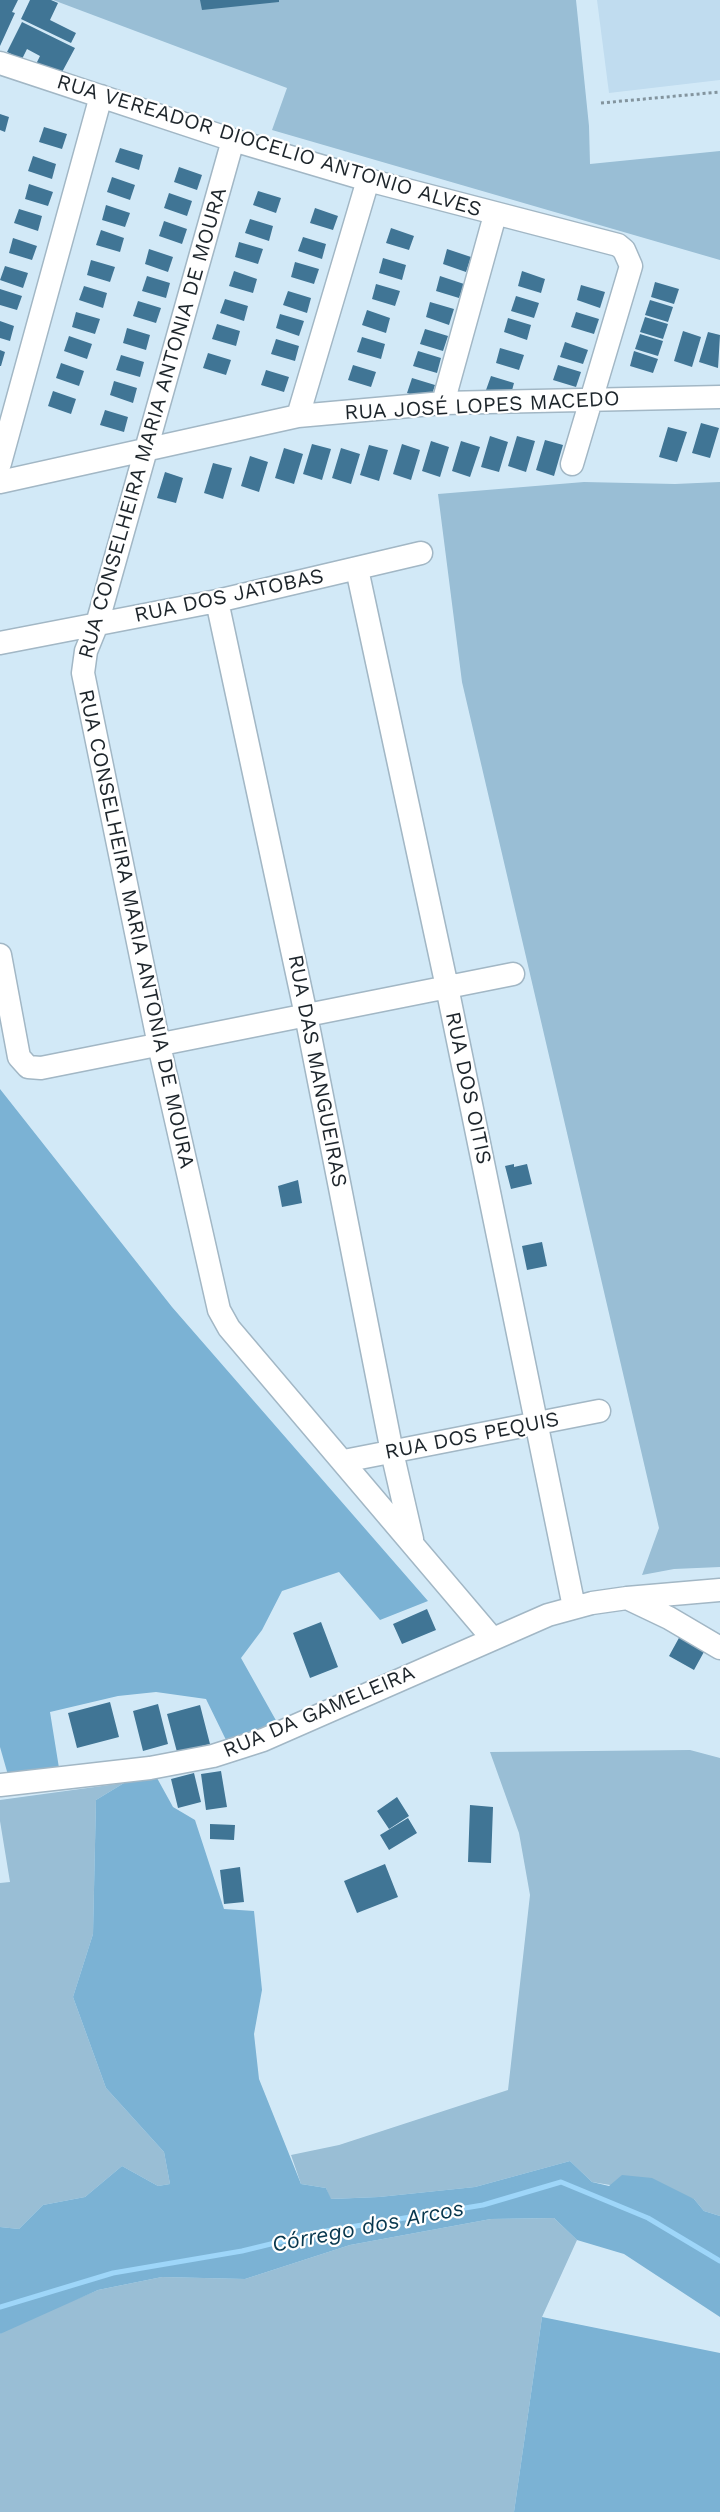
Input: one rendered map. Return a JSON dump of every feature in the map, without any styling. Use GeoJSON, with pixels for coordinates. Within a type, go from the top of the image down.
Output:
{"type":"FeatureCollection","features":[{"type":"Feature","properties":{"kind":"street","name":"RUA VEREADOR DIOCELIO ANTONIO ALVES"},"geometry":{"type":"LineString","coordinates":[[0,63],[233,140],[368,180],[495,215],[618,244],[624,250],[631,266],[594,400]]}},
{"type":"Feature","properties":{"kind":"street"},"geometry":{"type":"LineString","coordinates":[[0,462],[101,96]]}},
{"type":"Feature","properties":{"kind":"street","name":"RUA CONSELHEIRA MARIA ANTONIA DE MOURA"},"geometry":{"type":"LineString","coordinates":[[233,140],[97,624],[86,651],[83,673],[159,1045],[219,1310],[229,1328],[413,1542],[492,1638]]}},
{"type":"Feature","properties":{"kind":"street"},"geometry":{"type":"LineString","coordinates":[[298,416],[368,180]]}},
{"type":"Feature","properties":{"kind":"street"},"geometry":{"type":"LineString","coordinates":[[443,403],[495,215]]}},
{"type":"Feature","properties":{"kind":"street","name":"RUA JOSÉ LOPES MACEDO"},"geometry":{"type":"LineString","coordinates":[[0,482],[145,448],[298,416],[443,403],[720,397]]}},
{"type":"Feature","properties":{"kind":"street"},"geometry":{"type":"LineString","coordinates":[[572,464],[594,400]]}},
{"type":"Feature","properties":{"kind":"street","name":"RUA DOS JATOBAS"},"geometry":{"type":"LineString","coordinates":[[0,643],[217,601],[421,553]]}},
{"type":"Feature","properties":{"kind":"street","name":"RUA DOS OITIS"},"geometry":{"type":"LineString","coordinates":[[357,569],[447,987],[574,1607]]}},
{"type":"Feature","properties":{"kind":"street","name":"RUA DAS MANGUEIRAS"},"geometry":{"type":"LineString","coordinates":[[217,601],[306,1015],[392,1452],[413,1542]]}},
{"type":"Feature","properties":{"kind":"street"},"geometry":{"type":"LineString","coordinates":[[0,955],[19,1057],[28,1067],[41,1068],[513,974]]}},
{"type":"Feature","properties":{"kind":"street","name":"RUA DOS PEQUIS"},"geometry":{"type":"LineString","coordinates":[[344,1461],[600,1411]]}},
{"type":"Feature","properties":{"kind":"street","name":"RUA DA GAMELEIRA"},"geometry":{"type":"LineString","coordinates":[[0,1785],[150,1768],[213,1756],[263,1740],[492,1638],[574,1607],[627,1598],[720,1590]]}},
{"type":"Feature","properties":{"kind":"street"},"geometry":{"type":"LineString","coordinates":[[627,1598],[669,1618],[720,1648]]}},
{"type":"Feature","properties":{"kind":"path"},"geometry":{"type":"LineString","coordinates":[[601,103],[720,92]]}},
{"type":"Feature","properties":{"kind":"shaded area"},"geometry":{"type":"Polygon","coordinates":[[[53,0],[576,0],[589,126],[590,164],[720,151],[720,260],[272,130],[287,88],[53,0]]]}},
{"type":"Feature","properties":{"kind":"shaded area"},"geometry":{"type":"Polygon","coordinates":[[[597,0],[720,0],[720,80],[609,93],[597,0]]]}},
{"type":"Feature","properties":{"kind":"shaded area"},"geometry":{"type":"Polygon","coordinates":[[[584,482],[675,484],[720,482],[720,1567],[674,1569],[642,1575],[659,1528],[462,682],[438,494],[584,482]]]}},
{"type":"Feature","properties":{"kind":"shaded area"},"geometry":{"type":"Polygon","coordinates":[[[0,1089],[172,1307],[428,1601],[380,1620],[339,1572],[282,1591],[262,1630],[241,1658],[278,1724],[226,1740],[206,1699],[156,1692],[118,1696],[50,1712],[59,1768],[8,1775],[0,1747],[0,1089]]]}},
{"type":"Feature","properties":{"kind":"shaded area"},"geometry":{"type":"Polygon","coordinates":[[[690,1750],[720,1758],[720,2216],[704,2211],[694,2199],[592,2182],[570,2161],[475,2187],[379,2197],[330,2199],[326,2188],[301,2184],[291,2155],[339,2145],[508,2090],[530,1895],[519,1833],[490,1752],[690,1750]]]}},
{"type":"Feature","properties":{"kind":"shaded area"},"geometry":{"type":"Polygon","coordinates":[[[157,1778],[173,1807],[195,1820],[224,1909],[254,1911],[262,1990],[254,2034],[259,2079],[301,2184],[326,2188],[331,2199],[379,2197],[475,2187],[570,2161],[592,2182],[609,2186],[622,2175],[652,2178],[694,2199],[704,2211],[720,2216],[720,2317],[624,2254],[577,2240],[554,2218],[491,2219],[350,2245],[245,2279],[162,2277],[98,2290],[0,2334],[0,2227],[19,2229],[43,2205],[85,2197],[122,2166],[158,2186],[170,2184],[164,2152],[106,2088],[73,1997],[93,1934],[96,1800],[124,1783],[157,1778]]]}},
{"type":"Feature","properties":{"kind":"shaded area"},"geometry":{"type":"Polygon","coordinates":[[[124,1783],[96,1800],[93,1934],[73,1997],[106,2088],[164,2152],[170,2184],[158,2186],[122,2166],[85,2197],[43,2205],[19,2229],[0,2227],[0,1883],[10,1882],[0,1821],[0,1800],[124,1783]]]}},
{"type":"Feature","properties":{"kind":"shaded area"},"geometry":{"type":"Polygon","coordinates":[[[554,2218],[577,2240],[542,2317],[514,2512],[0,2512],[0,2334],[10,2327],[98,2290],[162,2277],[245,2279],[350,2245],[491,2219],[554,2218]]]}},
{"type":"Feature","properties":{"kind":"shaded area"},"geometry":{"type":"Polygon","coordinates":[[[542,2317],[720,2353],[720,2512],[514,2512],[542,2317]]]}},
{"type":"Feature","properties":{"kind":"building"},"geometry":{"type":"Polygon","coordinates":[[[0,0],[18,0],[12,12],[15,13],[0,46],[0,0]]]}},
{"type":"Feature","properties":{"kind":"building"},"geometry":{"type":"Polygon","coordinates":[[[30,0],[51,0],[58,3],[50,20],[76,33],[71,43],[21,19],[30,0]]]}},
{"type":"Feature","properties":{"kind":"building"},"geometry":{"type":"Polygon","coordinates":[[[200,0],[279,0],[279,2],[202,10],[200,0]]]}},
{"type":"Feature","properties":{"kind":"building"},"geometry":{"type":"Polygon","coordinates":[[[22,22],[75,48],[61,74],[35,66],[40,56],[27,49],[22,59],[7,52],[22,22]]]}},
{"type":"Feature","properties":{"kind":"building"},"geometry":{"type":"Polygon","coordinates":[[[0,114],[9,117],[5,132],[0,130],[0,114]]]}},
{"type":"Feature","properties":{"kind":"building"},"geometry":{"type":"Polygon","coordinates":[[[44,127],[67,134],[62,149],[39,142],[44,127]]]}},
{"type":"Feature","properties":{"kind":"building"},"geometry":{"type":"Polygon","coordinates":[[[120,148],[143,155],[139,170],[115,162],[120,148]]]}},
{"type":"Feature","properties":{"kind":"building"},"geometry":{"type":"Polygon","coordinates":[[[33,156],[56,164],[52,179],[28,171],[33,156]]]}},
{"type":"Feature","properties":{"kind":"building"},"geometry":{"type":"Polygon","coordinates":[[[179,167],[202,175],[197,190],[174,182],[179,167]]]}},
{"type":"Feature","properties":{"kind":"building"},"geometry":{"type":"Polygon","coordinates":[[[112,177],[135,185],[130,200],[107,192],[112,177]]]}},
{"type":"Feature","properties":{"kind":"building"},"geometry":{"type":"Polygon","coordinates":[[[29,184],[53,192],[48,206],[25,199],[29,184]]]}},
{"type":"Feature","properties":{"kind":"building"},"geometry":{"type":"Polygon","coordinates":[[[258,191],[281,198],[276,213],[253,205],[258,191]]]}},
{"type":"Feature","properties":{"kind":"building"},"geometry":{"type":"Polygon","coordinates":[[[169,193],[192,201],[187,216],[164,208],[169,193]]]}},
{"type":"Feature","properties":{"kind":"building"},"geometry":{"type":"Polygon","coordinates":[[[106,205],[130,213],[125,227],[102,220],[106,205]]]}},
{"type":"Feature","properties":{"kind":"building"},"geometry":{"type":"Polygon","coordinates":[[[315,208],[338,216],[333,230],[310,223],[315,208]]]}},
{"type":"Feature","properties":{"kind":"building"},"geometry":{"type":"Polygon","coordinates":[[[19,209],[42,216],[38,231],[14,223],[19,209]]]}},
{"type":"Feature","properties":{"kind":"building"},"geometry":{"type":"Polygon","coordinates":[[[250,219],[273,226],[269,241],[245,233],[250,219]]]}},
{"type":"Feature","properties":{"kind":"building"},"geometry":{"type":"Polygon","coordinates":[[[164,221],[187,229],[182,244],[159,236],[164,221]]]}},
{"type":"Feature","properties":{"kind":"building"},"geometry":{"type":"Polygon","coordinates":[[[391,228],[414,236],[409,250],[386,243],[391,228]]]}},
{"type":"Feature","properties":{"kind":"building"},"geometry":{"type":"Polygon","coordinates":[[[101,230],[124,238],[120,252],[96,245],[101,230]]]}},
{"type":"Feature","properties":{"kind":"building"},"geometry":{"type":"Polygon","coordinates":[[[303,237],[326,244],[322,259],[298,251],[303,237]]]}},
{"type":"Feature","properties":{"kind":"building"},"geometry":{"type":"Polygon","coordinates":[[[13,238],[37,246],[32,260],[9,253],[13,238]]]}},
{"type":"Feature","properties":{"kind":"building"},"geometry":{"type":"Polygon","coordinates":[[[239,242],[263,249],[258,264],[235,257],[239,242]]]}},
{"type":"Feature","properties":{"kind":"building"},"geometry":{"type":"Polygon","coordinates":[[[149,249],[173,257],[168,272],[145,264],[149,249]]]}},
{"type":"Feature","properties":{"kind":"building"},"geometry":{"type":"Polygon","coordinates":[[[447,249],[471,257],[466,272],[443,264],[447,249]]]}},
{"type":"Feature","properties":{"kind":"building"},"geometry":{"type":"Polygon","coordinates":[[[383,258],[406,265],[402,280],[379,273],[383,258]]]}},
{"type":"Feature","properties":{"kind":"building"},"geometry":{"type":"Polygon","coordinates":[[[91,260],[115,267],[110,282],[87,275],[91,260]]]}},
{"type":"Feature","properties":{"kind":"building"},"geometry":{"type":"Polygon","coordinates":[[[295,262],[319,269],[314,284],[291,277],[295,262]]]}},
{"type":"Feature","properties":{"kind":"building"},"geometry":{"type":"Polygon","coordinates":[[[5,266],[28,273],[23,288],[0,280],[5,266]]]}},
{"type":"Feature","properties":{"kind":"building"},"geometry":{"type":"Polygon","coordinates":[[[234,271],[257,279],[253,293],[229,286],[234,271]]]}},
{"type":"Feature","properties":{"kind":"building"},"geometry":{"type":"Polygon","coordinates":[[[522,271],[545,279],[541,293],[518,286],[522,271]]]}},
{"type":"Feature","properties":{"kind":"building"},"geometry":{"type":"Polygon","coordinates":[[[147,276],[170,283],[166,298],[142,291],[147,276]]]}},
{"type":"Feature","properties":{"kind":"building"},"geometry":{"type":"Polygon","coordinates":[[[440,276],[464,284],[459,298],[436,291],[440,276]]]}},
{"type":"Feature","properties":{"kind":"building"},"geometry":{"type":"Polygon","coordinates":[[[655,282],[679,289],[674,304],[651,297],[655,282]]]}},
{"type":"Feature","properties":{"kind":"building"},"geometry":{"type":"Polygon","coordinates":[[[376,284],[400,291],[395,306],[372,299],[376,284]]]}},
{"type":"Feature","properties":{"kind":"building"},"geometry":{"type":"Polygon","coordinates":[[[581,285],[605,292],[600,308],[577,300],[581,285]]]}},
{"type":"Feature","properties":{"kind":"building"},"geometry":{"type":"Polygon","coordinates":[[[84,286],[107,293],[103,308],[79,300],[84,286]]]}},
{"type":"Feature","properties":{"kind":"building"},"geometry":{"type":"Polygon","coordinates":[[[0,289],[22,296],[17,310],[0,305],[0,289]]]}},
{"type":"Feature","properties":{"kind":"building"},"geometry":{"type":"Polygon","coordinates":[[[288,291],[311,298],[307,313],[283,305],[288,291]]]}},
{"type":"Feature","properties":{"kind":"building"},"geometry":{"type":"Polygon","coordinates":[[[516,296],[539,303],[534,318],[511,311],[516,296]]]}},
{"type":"Feature","properties":{"kind":"building"},"geometry":{"type":"Polygon","coordinates":[[[225,299],[248,306],[244,321],[220,313],[225,299]]]}},
{"type":"Feature","properties":{"kind":"building"},"geometry":{"type":"Polygon","coordinates":[[[650,300],[673,307],[668,322],[645,315],[650,300]]]}},
{"type":"Feature","properties":{"kind":"building"},"geometry":{"type":"Polygon","coordinates":[[[138,301],[161,308],[156,323],[133,316],[138,301]]]}},
{"type":"Feature","properties":{"kind":"building"},"geometry":{"type":"Polygon","coordinates":[[[430,302],[454,309],[449,325],[426,317],[430,302]]]}},
{"type":"Feature","properties":{"kind":"building"},"geometry":{"type":"Polygon","coordinates":[[[367,310],[390,318],[386,333],[362,325],[367,310]]]}},
{"type":"Feature","properties":{"kind":"building"},"geometry":{"type":"Polygon","coordinates":[[[76,312],[100,319],[95,334],[72,327],[76,312]]]}},
{"type":"Feature","properties":{"kind":"building"},"geometry":{"type":"Polygon","coordinates":[[[576,312],[599,319],[594,334],[571,327],[576,312]]]}},
{"type":"Feature","properties":{"kind":"building"},"geometry":{"type":"Polygon","coordinates":[[[280,314],[304,321],[299,336],[276,328],[280,314]]]}},
{"type":"Feature","properties":{"kind":"building"},"geometry":{"type":"Polygon","coordinates":[[[645,317],[668,324],[663,339],[640,332],[645,317]]]}},
{"type":"Feature","properties":{"kind":"building"},"geometry":{"type":"Polygon","coordinates":[[[508,318],[531,325],[527,340],[504,332],[508,318]]]}},
{"type":"Feature","properties":{"kind":"building"},"geometry":{"type":"Polygon","coordinates":[[[0,321],[14,326],[10,341],[0,338],[0,321]]]}},
{"type":"Feature","properties":{"kind":"building"},"geometry":{"type":"Polygon","coordinates":[[[217,324],[240,331],[236,346],[212,339],[217,324]]]}},
{"type":"Feature","properties":{"kind":"building"},"geometry":{"type":"Polygon","coordinates":[[[127,328],[150,335],[146,350],[123,343],[127,328]]]}},
{"type":"Feature","properties":{"kind":"building"},"geometry":{"type":"Polygon","coordinates":[[[425,329],[448,336],[443,351],[420,344],[425,329]]]}},
{"type":"Feature","properties":{"kind":"building"},"geometry":{"type":"Polygon","coordinates":[[[683,331],[701,337],[692,367],[674,361],[683,331]]]}},
{"type":"Feature","properties":{"kind":"building"},"geometry":{"type":"Polygon","coordinates":[[[708,332],[720,335],[718,368],[699,362],[708,332]]]}},
{"type":"Feature","properties":{"kind":"building"},"geometry":{"type":"Polygon","coordinates":[[[640,334],[663,341],[658,356],[635,349],[640,334]]]}},
{"type":"Feature","properties":{"kind":"building"},"geometry":{"type":"Polygon","coordinates":[[[69,336],[92,344],[87,359],[64,351],[69,336]]]}},
{"type":"Feature","properties":{"kind":"building"},"geometry":{"type":"Polygon","coordinates":[[[362,337],[385,344],[381,359],[357,352],[362,337]]]}},
{"type":"Feature","properties":{"kind":"building"},"geometry":{"type":"Polygon","coordinates":[[[276,339],[299,346],[295,361],[271,354],[276,339]]]}},
{"type":"Feature","properties":{"kind":"building"},"geometry":{"type":"Polygon","coordinates":[[[565,342],[588,350],[583,364],[560,357],[565,342]]]}},
{"type":"Feature","properties":{"kind":"building"},"geometry":{"type":"Polygon","coordinates":[[[500,348],[524,355],[519,370],[496,363],[500,348]]]}},
{"type":"Feature","properties":{"kind":"building"},"geometry":{"type":"Polygon","coordinates":[[[0,350],[5,352],[1,366],[0,366],[0,350]]]}},
{"type":"Feature","properties":{"kind":"building"},"geometry":{"type":"Polygon","coordinates":[[[418,351],[441,358],[437,373],[413,366],[418,351]]]}},
{"type":"Feature","properties":{"kind":"building"},"geometry":{"type":"Polygon","coordinates":[[[634,351],[658,359],[653,373],[630,366],[634,351]]]}},
{"type":"Feature","properties":{"kind":"building"},"geometry":{"type":"Polygon","coordinates":[[[208,353],[231,360],[226,375],[203,368],[208,353]]]}},
{"type":"Feature","properties":{"kind":"building"},"geometry":{"type":"Polygon","coordinates":[[[121,355],[144,362],[140,377],[116,370],[121,355]]]}},
{"type":"Feature","properties":{"kind":"building"},"geometry":{"type":"Polygon","coordinates":[[[61,363],[84,371],[79,386],[56,378],[61,363]]]}},
{"type":"Feature","properties":{"kind":"building"},"geometry":{"type":"Polygon","coordinates":[[[353,365],[376,372],[371,387],[348,380],[353,365]]]}},
{"type":"Feature","properties":{"kind":"building"},"geometry":{"type":"Polygon","coordinates":[[[558,365],[581,372],[576,387],[553,380],[558,365]]]}},
{"type":"Feature","properties":{"kind":"building"},"geometry":{"type":"Polygon","coordinates":[[[266,370],[289,377],[284,392],[261,385],[266,370]]]}},
{"type":"Feature","properties":{"kind":"building"},"geometry":{"type":"Polygon","coordinates":[[[491,376],[514,383],[510,398],[486,390],[491,376]]]}},
{"type":"Feature","properties":{"kind":"building"},"geometry":{"type":"Polygon","coordinates":[[[412,378],[435,385],[430,401],[407,393],[412,378]]]}},
{"type":"Feature","properties":{"kind":"building"},"geometry":{"type":"Polygon","coordinates":[[[114,381],[137,388],[133,403],[110,395],[114,381]]]}},
{"type":"Feature","properties":{"kind":"building"},"geometry":{"type":"Polygon","coordinates":[[[53,391],[76,399],[71,414],[48,406],[53,391]]]}},
{"type":"Feature","properties":{"kind":"building"},"geometry":{"type":"Polygon","coordinates":[[[105,410],[128,417],[124,432],[100,425],[105,410]]]}},
{"type":"Feature","properties":{"kind":"building"},"geometry":{"type":"Polygon","coordinates":[[[701,423],[719,428],[710,458],[692,453],[701,423]]]}},
{"type":"Feature","properties":{"kind":"building"},"geometry":{"type":"Polygon","coordinates":[[[668,427],[687,432],[677,462],[659,457],[668,427]]]}},
{"type":"Feature","properties":{"kind":"building"},"geometry":{"type":"Polygon","coordinates":[[[490,436],[508,442],[499,472],[481,467],[490,436]]]}},
{"type":"Feature","properties":{"kind":"building"},"geometry":{"type":"Polygon","coordinates":[[[517,436],[535,441],[526,472],[508,466],[517,436]]]}},
{"type":"Feature","properties":{"kind":"building"},"geometry":{"type":"Polygon","coordinates":[[[545,440],[563,445],[554,476],[536,470],[545,440]]]}},
{"type":"Feature","properties":{"kind":"building"},"geometry":{"type":"Polygon","coordinates":[[[431,441],[449,447],[440,477],[422,471],[431,441]]]}},
{"type":"Feature","properties":{"kind":"building"},"geometry":{"type":"Polygon","coordinates":[[[461,441],[480,447],[470,477],[452,471],[461,441]]]}},
{"type":"Feature","properties":{"kind":"building"},"geometry":{"type":"Polygon","coordinates":[[[312,444],[331,449],[322,480],[303,474],[312,444]]]}},
{"type":"Feature","properties":{"kind":"building"},"geometry":{"type":"Polygon","coordinates":[[[402,444],[420,450],[411,480],[393,474],[402,444]]]}},
{"type":"Feature","properties":{"kind":"building"},"geometry":{"type":"Polygon","coordinates":[[[369,445],[388,450],[379,481],[360,475],[369,445]]]}},
{"type":"Feature","properties":{"kind":"building"},"geometry":{"type":"Polygon","coordinates":[[[284,448],[303,454],[294,484],[275,478],[284,448]]]}},
{"type":"Feature","properties":{"kind":"building"},"geometry":{"type":"Polygon","coordinates":[[[341,448],[360,454],[351,484],[332,478],[341,448]]]}},
{"type":"Feature","properties":{"kind":"building"},"geometry":{"type":"Polygon","coordinates":[[[250,456],[268,462],[259,492],[241,486],[250,456]]]}},
{"type":"Feature","properties":{"kind":"building"},"geometry":{"type":"Polygon","coordinates":[[[213,463],[232,468],[223,499],[204,493],[213,463]]]}},
{"type":"Feature","properties":{"kind":"building"},"geometry":{"type":"Polygon","coordinates":[[[165,472],[183,478],[176,503],[157,498],[165,472]]]}},
{"type":"Feature","properties":{"kind":"building"},"geometry":{"type":"Polygon","coordinates":[[[514,1164],[514,1167],[527,1164],[532,1184],[511,1189],[505,1166],[514,1164]]]}},
{"type":"Feature","properties":{"kind":"building"},"geometry":{"type":"Polygon","coordinates":[[[298,1180],[302,1203],[282,1207],[278,1186],[298,1180]]]}},
{"type":"Feature","properties":{"kind":"building"},"geometry":{"type":"Polygon","coordinates":[[[542,1242],[547,1266],[527,1270],[522,1246],[542,1242]]]}},
{"type":"Feature","properties":{"kind":"building"},"geometry":{"type":"Polygon","coordinates":[[[427,1609],[436,1630],[402,1644],[393,1624],[427,1609]]]}},
{"type":"Feature","properties":{"kind":"building"},"geometry":{"type":"Polygon","coordinates":[[[321,1622],[338,1667],[310,1678],[293,1633],[321,1622]]]}},
{"type":"Feature","properties":{"kind":"building"},"geometry":{"type":"Polygon","coordinates":[[[680,1636],[705,1650],[694,1670],[669,1656],[680,1636]]]}},
{"type":"Feature","properties":{"kind":"building"},"geometry":{"type":"Polygon","coordinates":[[[110,1702],[119,1737],[77,1748],[68,1713],[110,1702]]]}},
{"type":"Feature","properties":{"kind":"building"},"geometry":{"type":"Polygon","coordinates":[[[158,1704],[168,1744],[143,1751],[133,1711],[158,1704]]]}},
{"type":"Feature","properties":{"kind":"building"},"geometry":{"type":"Polygon","coordinates":[[[200,1705],[210,1744],[177,1752],[167,1714],[200,1705]]]}},
{"type":"Feature","properties":{"kind":"building"},"geometry":{"type":"Polygon","coordinates":[[[221,1771],[227,1807],[206,1810],[201,1774],[221,1771]]]}},
{"type":"Feature","properties":{"kind":"building"},"geometry":{"type":"Polygon","coordinates":[[[194,1773],[201,1802],[178,1808],[171,1779],[194,1773]]]}},
{"type":"Feature","properties":{"kind":"building"},"geometry":{"type":"Polygon","coordinates":[[[397,1797],[409,1816],[389,1829],[377,1811],[397,1797]]]}},
{"type":"Feature","properties":{"kind":"building"},"geometry":{"type":"Polygon","coordinates":[[[470,1805],[493,1807],[491,1863],[468,1862],[470,1805]]]}},
{"type":"Feature","properties":{"kind":"building"},"geometry":{"type":"Polygon","coordinates":[[[408,1818],[417,1833],[389,1850],[380,1835],[408,1818]]]}},
{"type":"Feature","properties":{"kind":"building"},"geometry":{"type":"Polygon","coordinates":[[[210,1824],[235,1825],[234,1840],[210,1839],[210,1824]]]}},
{"type":"Feature","properties":{"kind":"building"},"geometry":{"type":"Polygon","coordinates":[[[385,1864],[398,1897],[357,1913],[344,1881],[385,1864]]]}},
{"type":"Feature","properties":{"kind":"building"},"geometry":{"type":"Polygon","coordinates":[[[240,1867],[244,1902],[224,1904],[220,1870],[240,1867]]]}},
{"type":"Feature","properties":{"kind":"waterway","name":"Córrego dos Arcos"},"geometry":{"type":"LineString","coordinates":[[0,2307],[113,2273],[242,2251],[320,2232],[483,2205],[561,2182],[648,2218],[720,2261]]}}]}
